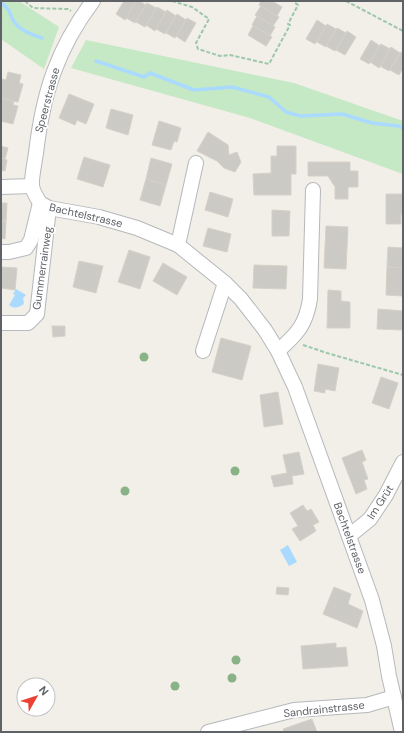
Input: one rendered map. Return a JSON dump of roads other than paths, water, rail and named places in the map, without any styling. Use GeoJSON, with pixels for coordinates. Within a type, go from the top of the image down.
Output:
{"type":"FeatureCollection","features":[{"type":"Feature","properties":{"kind":"street","name":"Speerstrasse"},"geometry":{"type":"LineString","coordinates":[[32,186],[40,121],[51,78],[63,48],[82,16],[93,1]]}},
{"type":"Feature","properties":{"kind":"street"},"geometry":{"type":"LineString","coordinates":[[178,245],[196,164]]}},
{"type":"Feature","properties":{"kind":"street"},"geometry":{"type":"LineString","coordinates":[[1,187],[32,186],[44,206],[26,248],[9,252],[1,252]]}},
{"type":"Feature","properties":{"kind":"street"},"geometry":{"type":"LineString","coordinates":[[278,351],[299,331],[309,303],[313,190]]}},
{"type":"Feature","properties":{"kind":"street","name":"Bachtelstrasse"},"geometry":{"type":"LineString","coordinates":[[44,206],[114,221],[138,228],[178,245],[225,283],[253,314],[278,351],[295,387],[372,600],[397,695],[402,732]]}},
{"type":"Feature","properties":{"kind":"street","name":"Gummerrainweg"},"geometry":{"type":"LineString","coordinates":[[1,323],[28,323],[37,314],[44,206]]}},
{"type":"Feature","properties":{"kind":"street"},"geometry":{"type":"LineString","coordinates":[[203,351],[225,283]]}},
{"type":"Feature","properties":{"kind":"street","name":"Im Grüt"},"geometry":{"type":"LineString","coordinates":[[349,536],[370,519],[386,495],[403,462]]}},
{"type":"Feature","properties":{"kind":"street","name":"Sandrainstrasse"},"geometry":{"type":"LineString","coordinates":[[208,732],[294,710],[368,705],[397,695]]}},
{"type":"Feature","properties":{"kind":"water"},"geometry":{"type":"Polygon","coordinates":[[[16,289],[26,295],[23,298],[24,304],[18,307],[13,307],[9,305],[15,295],[13,294],[16,289]]]}},
{"type":"Feature","properties":{"kind":"water"},"geometry":{"type":"Polygon","coordinates":[[[288,545],[297,562],[289,566],[280,550],[288,545]]]}},
{"type":"Feature","properties":{"kind":"waterway"},"geometry":{"type":"LineString","coordinates":[[1,3],[9,10],[13,20],[20,28],[42,38]]}},
{"type":"Feature","properties":{"kind":"waterway"},"geometry":{"type":"LineString","coordinates":[[96,61],[144,77],[150,73],[194,90],[232,87],[269,97],[286,112],[300,116],[342,114],[372,123],[403,128]]}}]}
